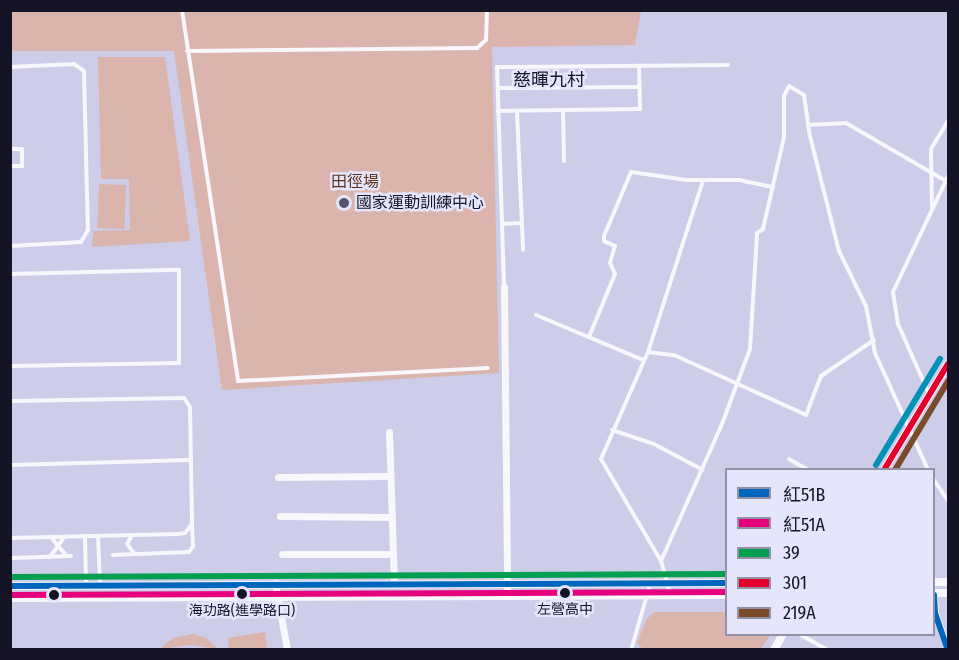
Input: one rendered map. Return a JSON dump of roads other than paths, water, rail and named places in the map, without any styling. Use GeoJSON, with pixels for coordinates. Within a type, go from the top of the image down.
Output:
{"type":"FeatureCollection","features":[{"type":"Feature","properties":{"kind":"street"},"geometry":{"type":"LineString","coordinates":[[504,287],[507,595]]}},
{"type":"Feature","properties":{"kind":"street"},"geometry":{"type":"LineString","coordinates":[[885,468],[930,395],[946,375],[948,364]]}},
{"type":"Feature","properties":{"kind":"street"},"geometry":{"type":"LineString","coordinates":[[389,432],[394,595]]}},
{"type":"Feature","properties":{"kind":"street"},"geometry":{"type":"LineString","coordinates":[[278,477],[390,476]]}},
{"type":"Feature","properties":{"kind":"street"},"geometry":{"type":"LineString","coordinates":[[280,516],[391,517]]}},
{"type":"Feature","properties":{"kind":"street"},"geometry":{"type":"LineString","coordinates":[[282,554],[392,554]]}},
{"type":"Feature","properties":{"kind":"street"},"geometry":{"type":"LineString","coordinates":[[10,585],[394,582],[725,583]]}},
{"type":"Feature","properties":{"kind":"street"},"geometry":{"type":"LineString","coordinates":[[275,583],[287,650]]}},
{"type":"Feature","properties":{"kind":"street"},"geometry":{"type":"LineString","coordinates":[[10,598],[276,595],[725,595]]}},
{"type":"Feature","properties":{"kind":"street"},"geometry":{"type":"LineString","coordinates":[[935,616],[948,650]]}},
{"type":"Feature","properties":{"kind":"street"},"geometry":{"type":"LineString","coordinates":[[774,650],[782,636]]}},
{"type":"Feature","properties":{"kind":"lane"},"geometry":{"type":"LineString","coordinates":[[182,10],[238,381],[488,368]]}},
{"type":"Feature","properties":{"kind":"lane"},"geometry":{"type":"LineString","coordinates":[[187,51],[477,48],[486,40],[487,10]]}},
{"type":"Feature","properties":{"kind":"lane"},"geometry":{"type":"LineString","coordinates":[[10,66],[74,64],[84,71],[88,230],[81,242],[10,246]]}},
{"type":"Feature","properties":{"kind":"lane"},"geometry":{"type":"LineString","coordinates":[[504,287],[497,67],[728,65]]}},
{"type":"Feature","properties":{"kind":"lane"},"geometry":{"type":"LineString","coordinates":[[498,111],[640,110],[639,66]]}},
{"type":"Feature","properties":{"kind":"lane"},"geometry":{"type":"LineString","coordinates":[[661,561],[703,470],[750,349],[757,233],[764,229],[785,131],[784,96],[789,86],[804,95],[808,125],[839,251],[866,306],[875,353],[927,468]]}},
{"type":"Feature","properties":{"kind":"lane"},"geometry":{"type":"LineString","coordinates":[[498,88],[639,87]]}},
{"type":"Feature","properties":{"kind":"lane"},"geometry":{"type":"LineString","coordinates":[[517,111],[523,250]]}},
{"type":"Feature","properties":{"kind":"lane"},"geometry":{"type":"LineString","coordinates":[[563,111],[564,160]]}},
{"type":"Feature","properties":{"kind":"lane"},"geometry":{"type":"LineString","coordinates":[[932,209],[931,149],[948,121]]}},
{"type":"Feature","properties":{"kind":"lane"},"geometry":{"type":"LineString","coordinates":[[808,125],[846,123],[946,181]]}},
{"type":"Feature","properties":{"kind":"lane"},"geometry":{"type":"LineString","coordinates":[[10,150],[22,149],[22,166],[10,166]]}},
{"type":"Feature","properties":{"kind":"lane"},"geometry":{"type":"LineString","coordinates":[[589,337],[615,273],[610,263],[615,246],[604,241],[604,236],[631,172],[703,181],[739,180],[773,187]]}},
{"type":"Feature","properties":{"kind":"lane"},"geometry":{"type":"LineString","coordinates":[[930,395],[898,324],[893,292],[948,176]]}},
{"type":"Feature","properties":{"kind":"lane"},"geometry":{"type":"LineString","coordinates":[[670,595],[669,584],[661,561],[601,463],[612,430],[648,352],[703,181]]}},
{"type":"Feature","properties":{"kind":"lane"},"geometry":{"type":"LineString","coordinates":[[502,224],[522,223]]}},
{"type":"Feature","properties":{"kind":"lane"},"geometry":{"type":"LineString","coordinates":[[10,274],[179,270],[179,363],[10,366]]}},
{"type":"Feature","properties":{"kind":"lane"},"geometry":{"type":"LineString","coordinates":[[536,315],[643,360]]}},
{"type":"Feature","properties":{"kind":"lane"},"geometry":{"type":"LineString","coordinates":[[648,352],[674,355],[806,415],[821,376],[874,340]]}},
{"type":"Feature","properties":{"kind":"lane"},"geometry":{"type":"LineString","coordinates":[[10,401],[184,398],[190,407],[193,540],[189,552],[113,555]]}},
{"type":"Feature","properties":{"kind":"lane"},"geometry":{"type":"LineString","coordinates":[[612,430],[654,444],[703,470]]}},
{"type":"Feature","properties":{"kind":"lane"},"geometry":{"type":"LineString","coordinates":[[789,459],[804,468]]}},
{"type":"Feature","properties":{"kind":"lane"},"geometry":{"type":"LineString","coordinates":[[10,465],[191,460]]}},
{"type":"Feature","properties":{"kind":"lane"},"geometry":{"type":"LineString","coordinates":[[935,483],[948,501]]}},
{"type":"Feature","properties":{"kind":"lane"},"geometry":{"type":"LineString","coordinates":[[10,538],[178,534],[185,533],[192,524]]}},
{"type":"Feature","properties":{"kind":"lane"},"geometry":{"type":"LineString","coordinates":[[178,534],[193,540]]}},
{"type":"Feature","properties":{"kind":"lane"},"geometry":{"type":"LineString","coordinates":[[120,535],[137,554]]}},
{"type":"Feature","properties":{"kind":"lane"},"geometry":{"type":"LineString","coordinates":[[120,555],[133,535]]}},
{"type":"Feature","properties":{"kind":"lane"},"geometry":{"type":"LineString","coordinates":[[50,557],[65,536]]}},
{"type":"Feature","properties":{"kind":"lane"},"geometry":{"type":"LineString","coordinates":[[85,536],[86,584]]}},
{"type":"Feature","properties":{"kind":"lane"},"geometry":{"type":"LineString","coordinates":[[98,536],[100,584]]}},
{"type":"Feature","properties":{"kind":"lane"},"geometry":{"type":"LineString","coordinates":[[10,558],[69,556],[50,537]]}},
{"type":"Feature","properties":{"kind":"lane"},"geometry":{"type":"LineString","coordinates":[[631,650],[650,595],[650,584]]}},
{"type":"Feature","properties":{"kind":"lane"},"geometry":{"type":"LineString","coordinates":[[803,636],[828,650]]}},
{"type":"Feature","properties":{"kind":"place","name":"國家運動訓練中心"},"geometry":{"type":"Point","coordinates":[344,203]}},
{"type":"Feature","properties":{"kind":"place","name":"左營高中"},"geometry":{"type":"Point","coordinates":[565,593]}},
{"type":"Feature","properties":{"kind":"place","name":"海功路(進學路口)"},"geometry":{"type":"Point","coordinates":[242,594]}},
{"type":"Feature","properties":{"kind":"district","name":"慈暉九村"},"geometry":{"type":"Point","coordinates":[549,80]}},
{"type":"Feature","properties":{"kind":"park label","name":"田徑場"},"geometry":{"type":"Point","coordinates":[355,182]}}]}
